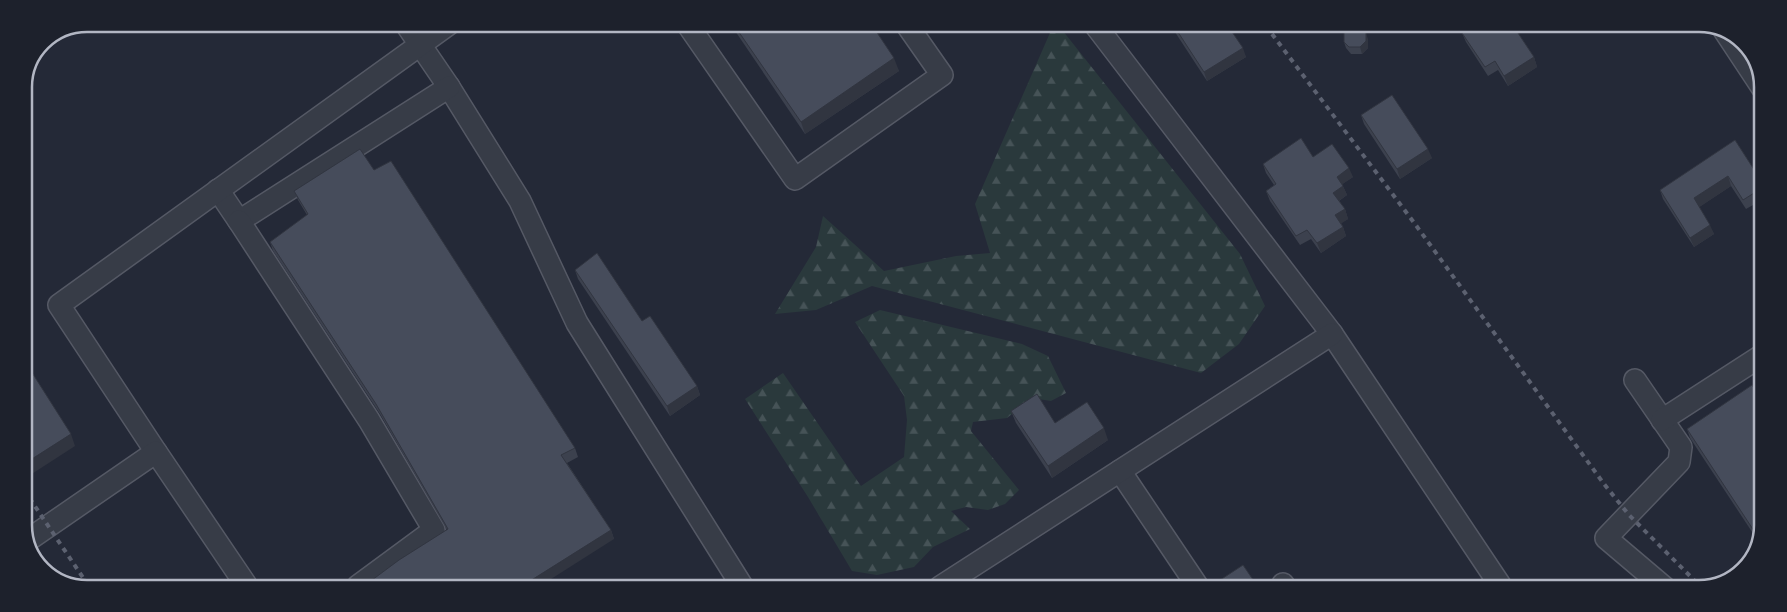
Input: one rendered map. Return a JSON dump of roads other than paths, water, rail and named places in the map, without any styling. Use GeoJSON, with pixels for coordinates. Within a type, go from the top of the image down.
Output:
{"type":"FeatureCollection","features":[{"type":"Feature","properties":{"kind":"lane"},"geometry":{"type":"LineString","coordinates":[[411,32],[449,87],[520,200],[577,323],[738,580]]}},
{"type":"Feature","properties":{"kind":"lane"},"geometry":{"type":"LineString","coordinates":[[243,580],[59,305],[438,32]]}},
{"type":"Feature","properties":{"kind":"lane"},"geometry":{"type":"LineString","coordinates":[[693,32],[794,178],[942,75],[912,32]]}},
{"type":"Feature","properties":{"kind":"lane"},"geometry":{"type":"LineString","coordinates":[[1101,32],[1332,334],[1497,580]]}},
{"type":"Feature","properties":{"kind":"lane"},"geometry":{"type":"LineString","coordinates":[[1735,46],[1752,73]]}},
{"type":"Feature","properties":{"kind":"lane"},"geometry":{"type":"LineString","coordinates":[[239,221],[449,87]]}},
{"type":"Feature","properties":{"kind":"lane"},"geometry":{"type":"LineString","coordinates":[[218,190],[369,420],[434,530],[366,580]]}},
{"type":"Feature","properties":{"kind":"lane"},"geometry":{"type":"LineString","coordinates":[[951,580],[1332,334]]}},
{"type":"Feature","properties":{"kind":"lane"},"geometry":{"type":"LineString","coordinates":[[1662,420],[1754,361]]}},
{"type":"Feature","properties":{"kind":"lane"},"geometry":{"type":"LineString","coordinates":[[1635,380],[1681,447],[1679,462],[1606,538],[1656,580]]}},
{"type":"Feature","properties":{"kind":"lane"},"geometry":{"type":"LineString","coordinates":[[34,536],[156,452]]}},
{"type":"Feature","properties":{"kind":"lane"},"geometry":{"type":"LineString","coordinates":[[1120,471],[1193,580]]}},
{"type":"Feature","properties":{"kind":"railway"},"geometry":{"type":"LineString","coordinates":[[1271,32],[1415,224],[1604,484],[1629,515],[1694,580]]}},
{"type":"Feature","properties":{"kind":"railway"},"geometry":{"type":"LineString","coordinates":[[33,503],[84,580]]}}]}
